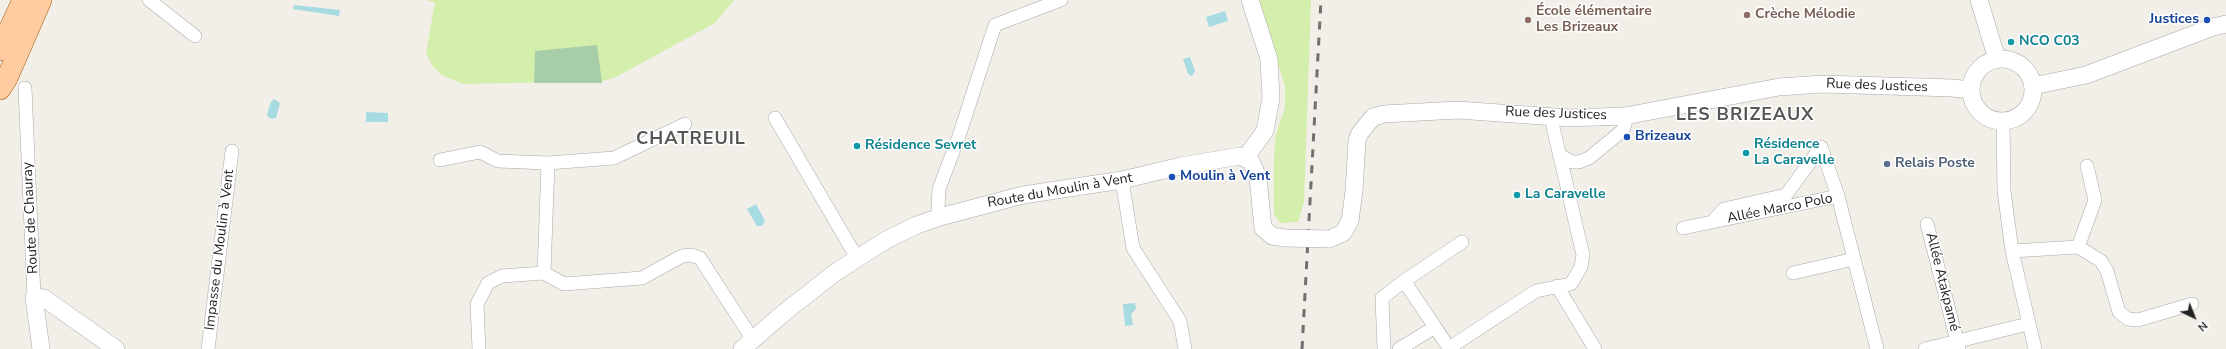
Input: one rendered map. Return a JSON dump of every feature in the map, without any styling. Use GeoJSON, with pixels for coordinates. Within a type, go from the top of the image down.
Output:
{"type":"FeatureCollection","features":[{"type":"Feature","properties":{"kind":"main road"},"geometry":{"type":"LineString","coordinates":[[0,50],[23,0]]}},
{"type":"Feature","properties":{"kind":"main road"},"geometry":{"type":"LineString","coordinates":[[0,89],[7,78],[41,0]]}},
{"type":"Feature","properties":{"kind":"street"},"geometry":{"type":"LineString","coordinates":[[149,0],[195,36]]}},
{"type":"Feature","properties":{"kind":"street"},"geometry":{"type":"LineString","coordinates":[[940,217],[938,209],[939,189],[959,136],[995,25],[1061,0]]}},
{"type":"Feature","properties":{"kind":"street"},"geometry":{"type":"LineString","coordinates":[[1246,157],[1265,131],[1271,98],[1269,59],[1250,0]]}},
{"type":"Feature","properties":{"kind":"street"},"geometry":{"type":"LineString","coordinates":[[1979,0],[1997,59]]}},
{"type":"Feature","properties":{"kind":"street"},"geometry":{"type":"LineString","coordinates":[[2033,86],[2086,75],[2213,27],[2226,24]]}},
{"type":"Feature","properties":{"kind":"street"},"geometry":{"type":"LineString","coordinates":[[1997,59],[2017,62],[2025,68],[2033,86],[2033,97],[2029,106],[2022,114],[2013,119],[2003,121],[1984,115],[1973,100],[1971,90],[1976,74],[1989,62],[1997,59]]}},
{"type":"Feature","properties":{"kind":"street","name":"Rue des Justices"},"geometry":{"type":"LineString","coordinates":[[1246,157],[1254,166],[1258,178],[1263,228],[1272,236],[1285,238],[1330,239],[1343,233],[1350,221],[1354,191],[1357,140],[1365,125],[1373,117],[1384,114],[1458,110],[1552,117],[1625,116],[1779,87],[1800,85],[1952,88],[1971,90]]}},
{"type":"Feature","properties":{"kind":"street","name":"Route de Chauray"},"geometry":{"type":"LineString","coordinates":[[25,88],[34,297],[41,349]]}},
{"type":"Feature","properties":{"kind":"street"},"geometry":{"type":"LineString","coordinates":[[1559,156],[1572,162],[1579,162],[1589,158],[1622,131],[1625,125],[1625,116]]}},
{"type":"Feature","properties":{"kind":"street"},"geometry":{"type":"LineString","coordinates":[[1404,282],[1449,348],[1536,291],[1571,284],[1582,267],[1583,255],[1559,156],[1552,117]]}},
{"type":"Feature","properties":{"kind":"street"},"geometry":{"type":"LineString","coordinates":[[775,118],[857,258]]}},
{"type":"Feature","properties":{"kind":"street"},"geometry":{"type":"LineString","coordinates":[[2003,121],[2004,190],[2012,251],[2035,349]]}},
{"type":"Feature","properties":{"kind":"street"},"geometry":{"type":"LineString","coordinates":[[440,160],[480,152],[498,161],[548,163],[614,158],[686,124]]}},
{"type":"Feature","properties":{"kind":"street"},"geometry":{"type":"LineString","coordinates":[[1712,222],[1724,209],[1786,195],[1821,147],[1838,196]]}},
{"type":"Feature","properties":{"kind":"street","name":"Impasse du Moulin à Vent"},"geometry":{"type":"LineString","coordinates":[[208,349],[232,151]]}},
{"type":"Feature","properties":{"kind":"street","name":"Route du Moulin à Vent"},"geometry":{"type":"LineString","coordinates":[[748,344],[793,306],[857,258],[886,240],[918,225],[940,217],[1022,195],[1122,180],[1234,156],[1246,157]]}},
{"type":"Feature","properties":{"kind":"street"},"geometry":{"type":"LineString","coordinates":[[544,273],[548,163]]}},
{"type":"Feature","properties":{"kind":"street"},"geometry":{"type":"LineString","coordinates":[[2078,247],[2095,200],[2087,166]]}},
{"type":"Feature","properties":{"kind":"street"},"geometry":{"type":"LineString","coordinates":[[1122,180],[1133,248],[1180,321],[1185,349]]}},
{"type":"Feature","properties":{"kind":"street","name":"Allée Marco Polo"},"geometry":{"type":"LineString","coordinates":[[1683,228],[1838,196],[1877,349]]}},
{"type":"Feature","properties":{"kind":"street","name":"Allée Atakpamé"},"geometry":{"type":"LineString","coordinates":[[1927,224],[1958,345]]}},
{"type":"Feature","properties":{"kind":"street"},"geometry":{"type":"LineString","coordinates":[[1384,349],[1382,298],[1462,242]]}},
{"type":"Feature","properties":{"kind":"street"},"geometry":{"type":"LineString","coordinates":[[2012,251],[2078,247],[2101,261],[2107,271],[2119,312],[2128,319],[2138,320],[2192,304]]}},
{"type":"Feature","properties":{"kind":"street"},"geometry":{"type":"LineString","coordinates":[[479,349],[477,304],[488,283],[502,276],[544,273],[564,284],[642,278],[682,256],[691,255],[700,258],[748,344]]}},
{"type":"Feature","properties":{"kind":"street"},"geometry":{"type":"LineString","coordinates":[[1793,273],[1854,259]]}},
{"type":"Feature","properties":{"kind":"street"},"geometry":{"type":"LineString","coordinates":[[1557,286],[1595,349]]}},
{"type":"Feature","properties":{"kind":"street"},"geometry":{"type":"LineString","coordinates":[[34,297],[44,298],[116,349]]}},
{"type":"Feature","properties":{"kind":"street"},"geometry":{"type":"LineString","coordinates":[[1925,349],[1958,345],[2028,324]]}},
{"type":"Feature","properties":{"kind":"street"},"geometry":{"type":"LineString","coordinates":[[1399,349],[1435,327]]}},
{"type":"Feature","properties":{"kind":"green space"},"geometry":{"type":"Polygon","coordinates":[[[425,0],[734,0],[715,23],[616,77],[603,81],[463,84],[442,75],[433,67],[426,53],[435,2],[425,0]]]}},
{"type":"Feature","properties":{"kind":"green space"},"geometry":{"type":"Polygon","coordinates":[[[1258,0],[1311,0],[1304,202],[1298,222],[1280,223],[1274,214],[1274,156],[1276,134],[1285,108],[1285,86],[1258,0]]]}},
{"type":"Feature","properties":{"kind":"green space"},"geometry":{"type":"Polygon","coordinates":[[[597,45],[602,83],[534,83],[535,51],[597,45]]]}},
{"type":"Feature","properties":{"kind":"water"},"geometry":{"type":"Polygon","coordinates":[[[294,5],[340,10],[339,16],[293,9],[294,5]]]}},
{"type":"Feature","properties":{"kind":"water"},"geometry":{"type":"Polygon","coordinates":[[[1225,11],[1228,21],[1209,27],[1206,17],[1225,11]]]}},
{"type":"Feature","properties":{"kind":"water"},"geometry":{"type":"Polygon","coordinates":[[[1190,57],[1195,71],[1192,76],[1188,74],[1183,59],[1190,57]]]}},
{"type":"Feature","properties":{"kind":"water"},"geometry":{"type":"Polygon","coordinates":[[[274,99],[280,103],[276,118],[272,119],[268,117],[267,114],[271,102],[274,99]]]}},
{"type":"Feature","properties":{"kind":"water"},"geometry":{"type":"Polygon","coordinates":[[[366,112],[388,113],[388,122],[366,122],[366,112]]]}},
{"type":"Feature","properties":{"kind":"water"},"geometry":{"type":"Polygon","coordinates":[[[756,204],[765,221],[762,226],[757,226],[747,209],[756,204]]]}},
{"type":"Feature","properties":{"kind":"water"},"geometry":{"type":"Polygon","coordinates":[[[1135,303],[1136,309],[1131,314],[1133,325],[1125,326],[1123,304],[1135,303]]]}},
{"type":"Feature","properties":{"kind":"railway"},"geometry":{"type":"LineString","coordinates":[[1302,349],[1321,0]]}},
{"type":"Feature","properties":{"kind":"place","name":"Crèche Mélodie"},"geometry":{"type":"Point","coordinates":[1747,15]}},
{"type":"Feature","properties":{"kind":"place","name":"École élémentaire Les Brizeaux"},"geometry":{"type":"Point","coordinates":[1528,20]}},
{"type":"Feature","properties":{"kind":"place","name":"Justices"},"geometry":{"type":"Point","coordinates":[2207,20]}},
{"type":"Feature","properties":{"kind":"place","name":"NCO C03"},"geometry":{"type":"Point","coordinates":[2011,42]}},
{"type":"Feature","properties":{"kind":"place","name":"Brizeaux"},"geometry":{"type":"Point","coordinates":[1627,137]}},
{"type":"Feature","properties":{"kind":"place","name":"Résidence Sevret"},"geometry":{"type":"Point","coordinates":[857,146]}},
{"type":"Feature","properties":{"kind":"place","name":"Résidence La Caravelle"},"geometry":{"type":"Point","coordinates":[1746,153]}},
{"type":"Feature","properties":{"kind":"place","name":"Relais Poste"},"geometry":{"type":"Point","coordinates":[1887,164]}},
{"type":"Feature","properties":{"kind":"place","name":"Moulin à Vent"},"geometry":{"type":"Point","coordinates":[1172,177]}},
{"type":"Feature","properties":{"kind":"place","name":"La Caravelle"},"geometry":{"type":"Point","coordinates":[1517,195]}},
{"type":"Feature","properties":{"kind":"district","name":"LES BRIZEAUX"},"geometry":{"type":"Point","coordinates":[1745,116]}},
{"type":"Feature","properties":{"kind":"district","name":"CHATREUIL"},"geometry":{"type":"Point","coordinates":[691,140]}}]}
